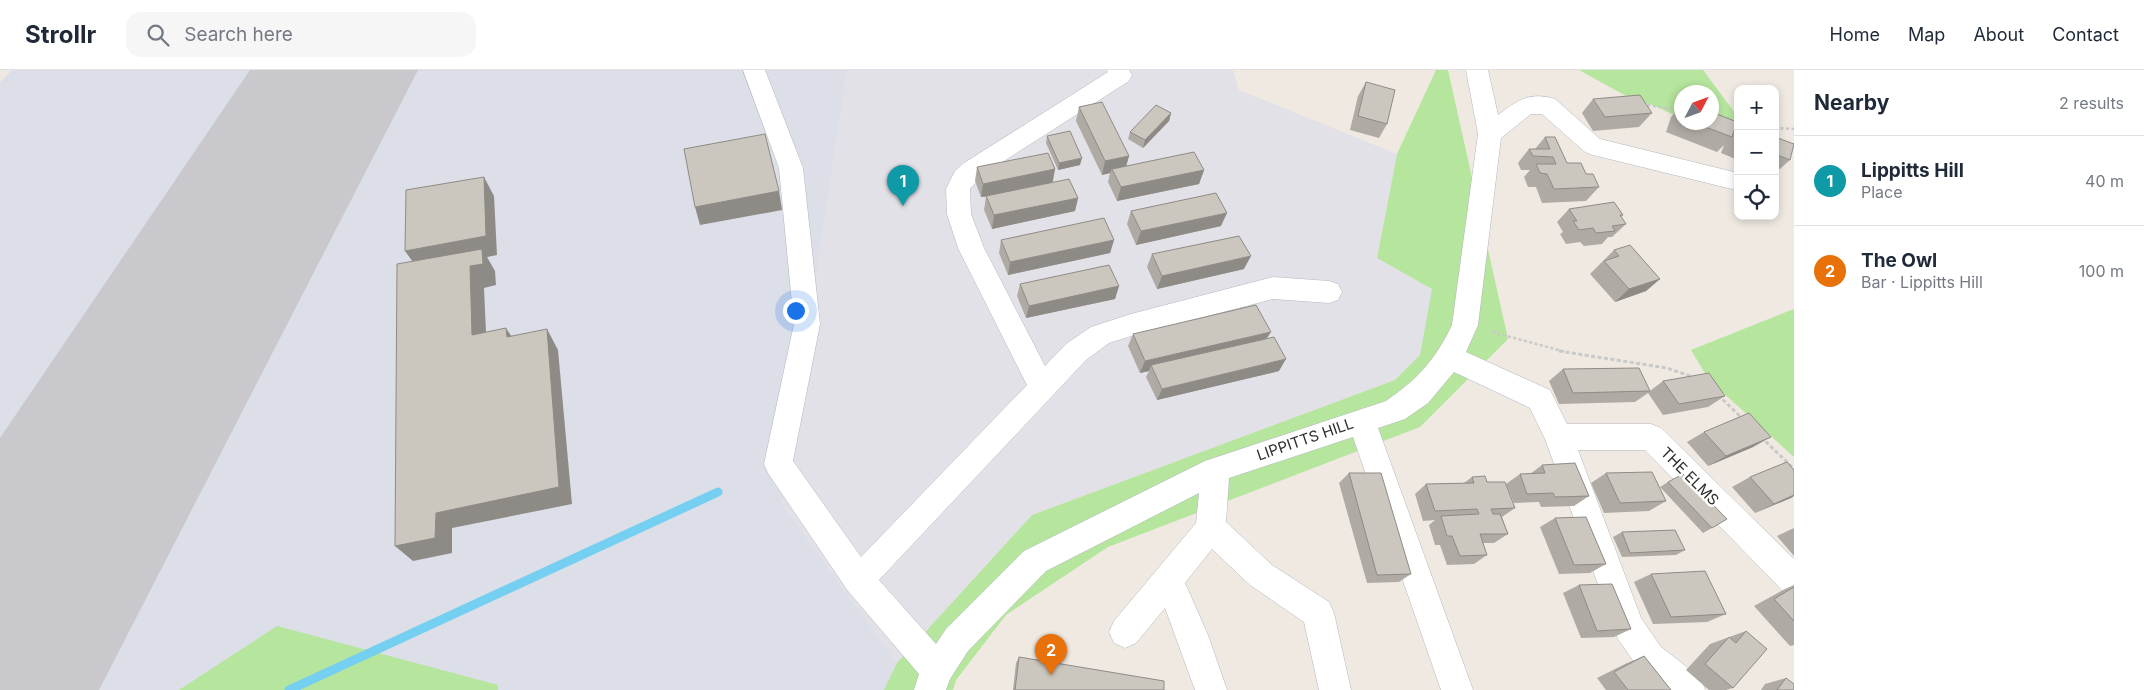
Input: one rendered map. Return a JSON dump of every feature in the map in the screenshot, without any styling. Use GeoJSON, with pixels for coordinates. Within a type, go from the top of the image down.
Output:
{"type":"FeatureCollection","features":[{"type":"Feature","properties":{"kind":"street"},"geometry":{"type":"LineString","coordinates":[[754,70],[791,168],[807,324],[778,464],[859,580],[934,680]]}},
{"type":"Feature","properties":{"kind":"street"},"geometry":{"type":"LineString","coordinates":[[1042,388],[971,248],[959,214],[958,190],[964,178],[973,169],[1121,75],[1118,70]]}},
{"type":"Feature","properties":{"kind":"street","name":"LIPPITTS HILL"},"geometry":{"type":"LineString","coordinates":[[934,680],[957,640],[1034,561],[1215,470],[1395,410],[1418,394],[1450,357],[1465,325],[1490,134],[1477,70]]}},
{"type":"Feature","properties":{"kind":"street"},"geometry":{"type":"LineString","coordinates":[[1490,134],[1526,106],[1547,105],[1593,146],[1732,180]]}},
{"type":"Feature","properties":{"kind":"street"},"geometry":{"type":"LineString","coordinates":[[859,580],[1076,352],[1100,335],[1131,325],[1273,288],[1329,292]]}},
{"type":"Feature","properties":{"kind":"street"},"geometry":{"type":"LineString","coordinates":[[1450,357],[1540,399],[1559,436],[1629,628],[1650,658],[1689,690]]}},
{"type":"Feature","properties":{"kind":"street"},"geometry":{"type":"LineString","coordinates":[[1361,420],[1457,690]]}},
{"type":"Feature","properties":{"kind":"street","name":"THE ELMS"},"geometry":{"type":"LineString","coordinates":[[1559,436],[1651,437],[1794,580]]}},
{"type":"Feature","properties":{"kind":"street"},"geometry":{"type":"LineString","coordinates":[[1125,632],[1211,528],[1215,470]]}},
{"type":"Feature","properties":{"kind":"street"},"geometry":{"type":"LineString","coordinates":[[1211,528],[1261,576],[1318,613],[1335,690]]}},
{"type":"Feature","properties":{"kind":"street"},"geometry":{"type":"LineString","coordinates":[[1169,581],[1192,635],[1211,690]]}},
{"type":"Feature","properties":{"kind":"path"},"geometry":{"type":"LineString","coordinates":[[1636,103],[1674,110]]}},
{"type":"Feature","properties":{"kind":"path"},"geometry":{"type":"LineString","coordinates":[[1779,128],[1794,129]]}},
{"type":"Feature","properties":{"kind":"path"},"geometry":{"type":"LineString","coordinates":[[1465,325],[1560,351],[1667,368],[1692,376],[1699,381]]}},
{"type":"Feature","properties":{"kind":"path"},"geometry":{"type":"LineString","coordinates":[[1714,391],[1747,423]]}},
{"type":"Feature","properties":{"kind":"path"},"geometry":{"type":"LineString","coordinates":[[1760,436],[1794,470]]}},
{"type":"Feature","properties":{"kind":"shaded area"},"geometry":{"type":"Polygon","coordinates":[[[12,70],[847,70],[782,504],[897,663],[888,690],[0,690],[0,82],[12,70]]]}},
{"type":"Feature","properties":{"kind":"shaded area"},"geometry":{"type":"Polygon","coordinates":[[[847,70],[1233,70],[1239,90],[1397,154],[1377,257],[1433,289],[1420,355],[1395,380],[1032,515],[897,663],[782,504],[847,70]]]}},
{"type":"Feature","properties":{"kind":"green space"},"geometry":{"type":"Polygon","coordinates":[[[1436,70],[1448,70],[1508,339],[1420,427],[1108,547],[1006,615],[956,680],[953,690],[884,690],[897,663],[1032,515],[1395,380],[1420,355],[1432,289],[1377,258],[1397,154],[1436,70]]]}},
{"type":"Feature","properties":{"kind":"green space"},"geometry":{"type":"Polygon","coordinates":[[[1579,70],[1703,70],[1714,85],[1674,85],[1674,114],[1650,104],[1637,102],[1579,70]]]}},
{"type":"Feature","properties":{"kind":"green space"},"geometry":{"type":"Polygon","coordinates":[[[1719,91],[1734,112],[1734,126],[1719,123],[1719,91]]]}},
{"type":"Feature","properties":{"kind":"green space"},"geometry":{"type":"Polygon","coordinates":[[[1794,309],[1794,457],[1709,380],[1691,350],[1794,309]]]}},
{"type":"Feature","properties":{"kind":"green space"},"geometry":{"type":"Polygon","coordinates":[[[277,626],[498,685],[498,690],[179,690],[277,626]]]}},
{"type":"Feature","properties":{"kind":"building"},"geometry":{"type":"Polygon","coordinates":[[[1366,82],[1395,90],[1387,124],[1358,116],[1366,82]]]}},
{"type":"Feature","properties":{"kind":"building"},"geometry":{"type":"Polygon","coordinates":[[[1640,95],[1652,113],[1605,117],[1593,99],[1640,95]]]}},
{"type":"Feature","properties":{"kind":"building"},"geometry":{"type":"Polygon","coordinates":[[[1102,102],[1129,156],[1105,161],[1079,107],[1102,102]]]}},
{"type":"Feature","properties":{"kind":"building"},"geometry":{"type":"Polygon","coordinates":[[[1156,105],[1171,113],[1145,140],[1130,132],[1156,105]]]}},
{"type":"Feature","properties":{"kind":"building"},"geometry":{"type":"Polygon","coordinates":[[[1719,115],[1734,121],[1732,137],[1713,130],[1719,130],[1719,115]]]}},
{"type":"Feature","properties":{"kind":"building"},"geometry":{"type":"Polygon","coordinates":[[[1070,131],[1082,158],[1059,163],[1047,136],[1070,131]]]}},
{"type":"Feature","properties":{"kind":"building"},"geometry":{"type":"Polygon","coordinates":[[[765,134],[779,191],[695,207],[684,149],[765,134]]]}},
{"type":"Feature","properties":{"kind":"building"},"geometry":{"type":"Polygon","coordinates":[[[1545,137],[1555,137],[1567,163],[1581,163],[1586,174],[1593,174],[1599,187],[1554,189],[1547,174],[1540,173],[1536,164],[1556,164],[1553,157],[1533,156],[1529,149],[1550,149],[1545,137]]]}},
{"type":"Feature","properties":{"kind":"building"},"geometry":{"type":"Polygon","coordinates":[[[1779,138],[1794,144],[1790,160],[1779,156],[1779,138]]]}},
{"type":"Feature","properties":{"kind":"building"},"geometry":{"type":"Polygon","coordinates":[[[1194,152],[1204,170],[1121,187],[1112,169],[1194,152]]]}},
{"type":"Feature","properties":{"kind":"building"},"geometry":{"type":"Polygon","coordinates":[[[1048,153],[1055,169],[983,184],[977,167],[1048,153]]]}},
{"type":"Feature","properties":{"kind":"building"},"geometry":{"type":"Polygon","coordinates":[[[484,177],[486,236],[405,251],[406,190],[484,177]]]}},
{"type":"Feature","properties":{"kind":"building"},"geometry":{"type":"Polygon","coordinates":[[[1069,179],[1078,198],[994,215],[986,196],[1069,179]]]}},
{"type":"Feature","properties":{"kind":"building"},"geometry":{"type":"Polygon","coordinates":[[[1216,193],[1227,213],[1141,231],[1131,211],[1216,193]]]}},
{"type":"Feature","properties":{"kind":"building"},"geometry":{"type":"Polygon","coordinates":[[[1614,202],[1623,215],[1620,215],[1626,224],[1612,226],[1615,231],[1596,233],[1593,228],[1579,230],[1573,221],[1577,221],[1569,209],[1614,202]]]}},
{"type":"Feature","properties":{"kind":"building"},"geometry":{"type":"Polygon","coordinates":[[[1104,218],[1114,240],[1010,262],[1001,240],[1104,218]]]}},
{"type":"Feature","properties":{"kind":"building"},"geometry":{"type":"Polygon","coordinates":[[[1239,236],[1251,256],[1162,276],[1152,254],[1239,236]]]}},
{"type":"Feature","properties":{"kind":"building"},"geometry":{"type":"Polygon","coordinates":[[[1630,245],[1660,279],[1629,289],[1604,261],[1619,256],[1614,250],[1630,245]]]}},
{"type":"Feature","properties":{"kind":"building"},"geometry":{"type":"Polygon","coordinates":[[[482,249],[483,264],[470,266],[472,335],[506,328],[507,337],[547,329],[559,487],[436,513],[435,538],[395,546],[397,264],[482,249]]]}},
{"type":"Feature","properties":{"kind":"building"},"geometry":{"type":"Polygon","coordinates":[[[1109,265],[1119,286],[1029,306],[1020,284],[1109,265]]]}},
{"type":"Feature","properties":{"kind":"building"},"geometry":{"type":"Polygon","coordinates":[[[1256,305],[1271,332],[1145,361],[1133,334],[1256,305]]]}},
{"type":"Feature","properties":{"kind":"building"},"geometry":{"type":"Polygon","coordinates":[[[1274,337],[1286,359],[1162,389],[1151,365],[1274,337]]]}},
{"type":"Feature","properties":{"kind":"building"},"geometry":{"type":"Polygon","coordinates":[[[1639,368],[1650,391],[1573,393],[1563,369],[1639,368]]]}},
{"type":"Feature","properties":{"kind":"building"},"geometry":{"type":"Polygon","coordinates":[[[1709,373],[1725,396],[1679,404],[1663,381],[1709,373]]]}},
{"type":"Feature","properties":{"kind":"building"},"geometry":{"type":"Polygon","coordinates":[[[1749,413],[1771,437],[1726,456],[1704,432],[1749,413]]]}},
{"type":"Feature","properties":{"kind":"building"},"geometry":{"type":"Polygon","coordinates":[[[1787,462],[1794,470],[1794,495],[1774,504],[1750,477],[1787,462]]]}},
{"type":"Feature","properties":{"kind":"building"},"geometry":{"type":"Polygon","coordinates":[[[1575,463],[1589,496],[1555,497],[1553,493],[1527,494],[1520,474],[1545,473],[1542,465],[1575,463]]]}},
{"type":"Feature","properties":{"kind":"building"},"geometry":{"type":"Polygon","coordinates":[[[1652,472],[1666,501],[1620,503],[1606,473],[1652,472]]]}},
{"type":"Feature","properties":{"kind":"building"},"geometry":{"type":"Polygon","coordinates":[[[1349,473],[1381,473],[1411,574],[1377,575],[1349,473]]]}},
{"type":"Feature","properties":{"kind":"building"},"geometry":{"type":"Polygon","coordinates":[[[1683,474],[1727,519],[1712,528],[1668,482],[1683,474]]]}},
{"type":"Feature","properties":{"kind":"building"},"geometry":{"type":"Polygon","coordinates":[[[1485,476],[1487,482],[1505,482],[1515,508],[1491,509],[1493,514],[1500,514],[1508,534],[1480,534],[1487,555],[1460,556],[1452,536],[1447,536],[1441,516],[1479,514],[1477,509],[1435,511],[1426,484],[1474,483],[1472,477],[1485,476]]]}},
{"type":"Feature","properties":{"kind":"building"},"geometry":{"type":"Polygon","coordinates":[[[1586,517],[1606,564],[1574,565],[1555,518],[1586,517]]]}},
{"type":"Feature","properties":{"kind":"building"},"geometry":{"type":"Polygon","coordinates":[[[1675,530],[1685,550],[1630,553],[1622,532],[1675,530]]]}},
{"type":"Feature","properties":{"kind":"building"},"geometry":{"type":"Polygon","coordinates":[[[1705,571],[1726,614],[1671,617],[1651,574],[1705,571]]]}},
{"type":"Feature","properties":{"kind":"building"},"geometry":{"type":"Polygon","coordinates":[[[1612,584],[1631,629],[1597,631],[1579,585],[1612,584]]]}},
{"type":"Feature","properties":{"kind":"building"},"geometry":{"type":"Polygon","coordinates":[[[1794,587],[1794,621],[1774,599],[1794,587]]]}},
{"type":"Feature","properties":{"kind":"building"},"geometry":{"type":"Polygon","coordinates":[[[1746,631],[1767,649],[1733,688],[1705,664],[1729,637],[1736,643],[1746,631]]]}},
{"type":"Feature","properties":{"kind":"building"},"geometry":{"type":"Polygon","coordinates":[[[1644,656],[1671,690],[1628,690],[1614,672],[1644,656]]]}},
{"type":"Feature","properties":{"kind":"building"},"geometry":{"type":"Polygon","coordinates":[[[1019,657],[1164,681],[1164,690],[1015,690],[1019,657]]]}},
{"type":"Feature","properties":{"kind":"building"},"geometry":{"type":"Polygon","coordinates":[[[1786,678],[1794,684],[1794,690],[1777,690],[1786,678]]]}},
{"type":"Feature","properties":{"kind":"waterway"},"geometry":{"type":"LineString","coordinates":[[289,690],[718,492]]}},
{"type":"Feature","properties":{"kind":"runway"},"geometry":{"type":"LineString","coordinates":[[11,622],[336,70]]}},
{"type":"Feature","properties":{"kind":"place","name":"Lippitts Hill"},"geometry":{"type":"Point","coordinates":[903,206]}},
{"type":"Feature","properties":{"kind":"place","name":"The Owl"},"geometry":{"type":"Point","coordinates":[1051,675]}}]}
